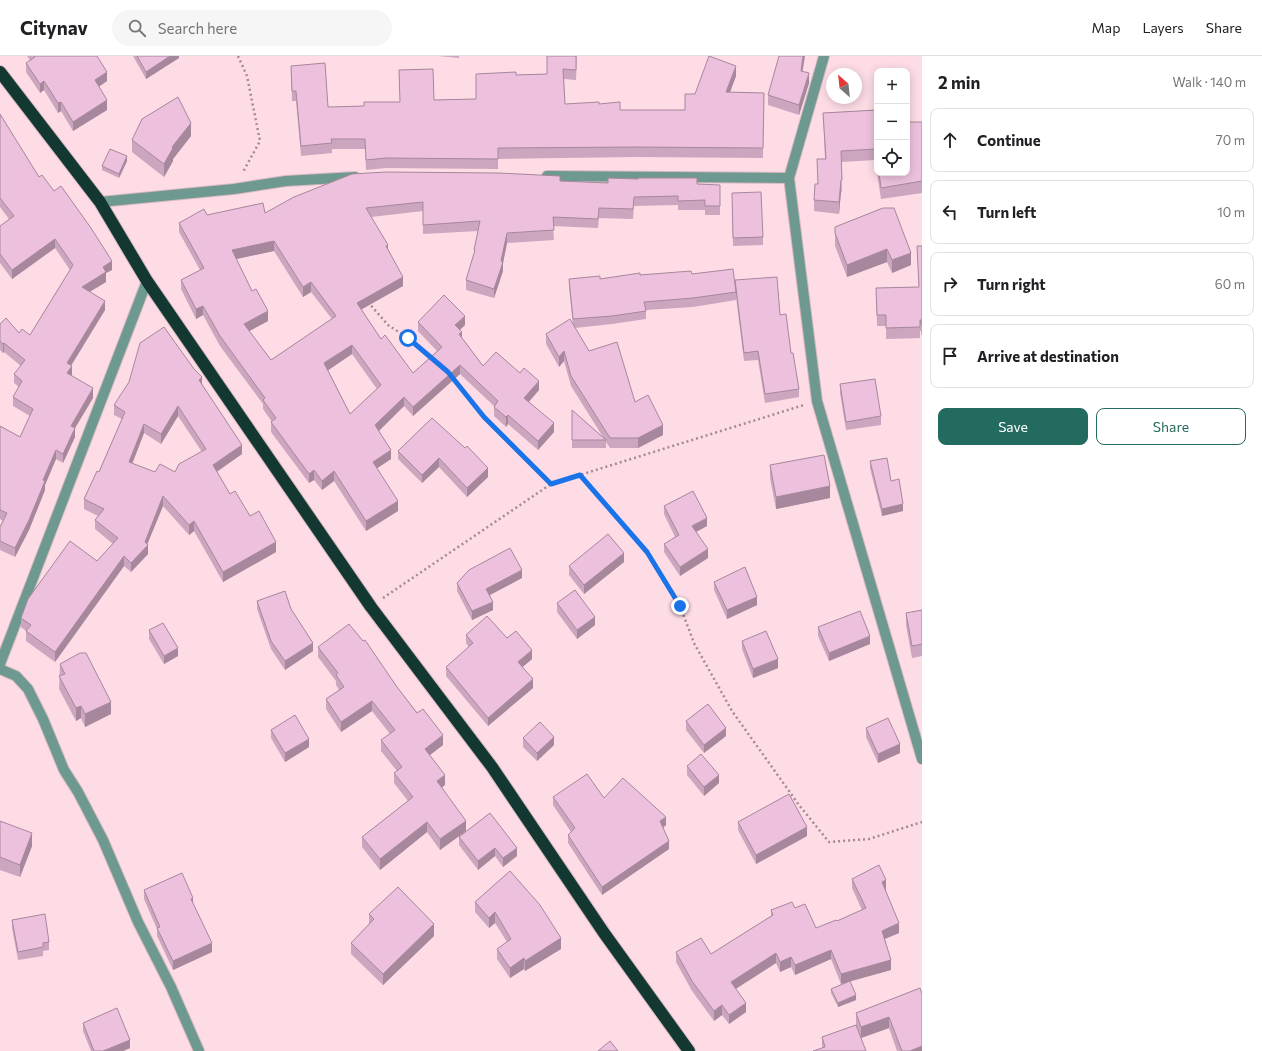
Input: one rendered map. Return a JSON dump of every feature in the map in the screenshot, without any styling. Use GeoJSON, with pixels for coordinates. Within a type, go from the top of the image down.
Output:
{"type":"FeatureCollection","features":[{"type":"Feature","properties":{"kind":"highway"},"geometry":{"type":"LineString","coordinates":[[1,74],[100,202],[147,280],[370,607],[492,767],[604,933],[689,1051]]}},
{"type":"Feature","properties":{"kind":"street"},"geometry":{"type":"LineString","coordinates":[[824,56],[789,178],[817,401],[922,759]]}},
{"type":"Feature","properties":{"kind":"street"},"geometry":{"type":"LineString","coordinates":[[100,202],[234,189],[286,181],[363,176]]}},
{"type":"Feature","properties":{"kind":"street"},"geometry":{"type":"LineString","coordinates":[[536,176],[789,178]]}},
{"type":"Feature","properties":{"kind":"street"},"geometry":{"type":"LineString","coordinates":[[0,664],[147,280]]}},
{"type":"Feature","properties":{"kind":"street"},"geometry":{"type":"LineString","coordinates":[[0,668],[16,676],[28,689],[43,719],[64,770],[78,792],[103,840],[138,922],[171,987],[199,1051]]}},
{"type":"Feature","properties":{"kind":"path"},"geometry":{"type":"LineString","coordinates":[[234,189],[260,141],[247,76],[238,56]]}},
{"type":"Feature","properties":{"kind":"path"},"geometry":{"type":"LineString","coordinates":[[364,296],[373,309],[388,325],[408,338],[436,362]]}},
{"type":"Feature","properties":{"kind":"path"},"geometry":{"type":"LineString","coordinates":[[448,372],[484,417],[551,484]]}},
{"type":"Feature","properties":{"kind":"path"},"geometry":{"type":"LineString","coordinates":[[370,607],[551,484],[817,401]]}},
{"type":"Feature","properties":{"kind":"path"},"geometry":{"type":"LineString","coordinates":[[580,475],[647,552],[680,606],[694,643],[732,711],[799,805],[829,842],[869,839],[922,822]]}},
{"type":"Feature","properties":{"kind":"building"},"geometry":{"type":"Polygon","coordinates":[[[34,56],[97,56],[107,72],[95,80],[107,100],[73,122],[61,102],[58,103],[44,81],[40,84],[26,63],[35,57],[34,56]]]}},
{"type":"Feature","properties":{"kind":"building"},"geometry":{"type":"Polygon","coordinates":[[[137,56],[170,56],[146,72],[137,56]]]}},
{"type":"Feature","properties":{"kind":"building"},"geometry":{"type":"Polygon","coordinates":[[[547,56],[576,56],[576,70],[563,69],[565,104],[599,102],[599,104],[620,102],[620,110],[685,110],[685,94],[695,94],[709,56],[736,66],[726,92],[764,93],[763,148],[498,148],[498,159],[386,158],[366,160],[365,139],[331,139],[332,143],[301,146],[296,91],[292,91],[291,66],[325,63],[328,107],[364,106],[364,102],[400,102],[399,70],[433,69],[434,100],[476,99],[476,74],[516,72],[516,75],[547,74],[547,56]]]}},
{"type":"Feature","properties":{"kind":"building"},"geometry":{"type":"Polygon","coordinates":[[[779,56],[803,56],[801,71],[809,73],[799,105],[768,95],[779,56]]]}},
{"type":"Feature","properties":{"kind":"building"},"geometry":{"type":"Polygon","coordinates":[[[178,97],[191,123],[172,147],[173,148],[164,164],[132,140],[142,119],[178,97]]]}},
{"type":"Feature","properties":{"kind":"building"},"geometry":{"type":"Polygon","coordinates":[[[874,110],[874,149],[841,151],[842,180],[839,202],[814,200],[815,184],[818,184],[817,159],[826,159],[823,113],[874,110]]]}},
{"type":"Feature","properties":{"kind":"building"},"geometry":{"type":"Polygon","coordinates":[[[0,114],[39,177],[42,175],[54,191],[61,186],[112,261],[103,267],[106,272],[82,287],[105,301],[67,363],[72,366],[67,373],[93,388],[71,426],[75,428],[63,454],[56,450],[43,480],[45,481],[29,520],[15,548],[0,541],[0,527],[7,513],[0,510],[0,426],[20,437],[33,409],[13,397],[22,381],[14,374],[25,360],[0,341],[0,324],[6,318],[19,333],[22,329],[30,335],[73,265],[55,239],[12,270],[0,254],[0,226],[14,216],[0,198],[0,114]]]}},
{"type":"Feature","properties":{"kind":"building"},"geometry":{"type":"Polygon","coordinates":[[[910,122],[922,122],[922,181],[881,188],[879,176],[910,176],[910,122]]]}},
{"type":"Feature","properties":{"kind":"building"},"geometry":{"type":"Polygon","coordinates":[[[110,149],[127,156],[119,174],[102,166],[110,149]]]}},
{"type":"Feature","properties":{"kind":"building"},"geometry":{"type":"Polygon","coordinates":[[[386,172],[498,173],[560,176],[560,181],[608,183],[608,178],[697,178],[697,184],[720,185],[720,206],[705,206],[705,200],[678,201],[678,196],[634,197],[633,209],[599,208],[598,219],[553,217],[554,230],[507,233],[501,261],[503,262],[494,289],[466,280],[475,250],[480,221],[423,225],[423,202],[366,208],[388,245],[386,246],[403,277],[357,303],[381,339],[385,335],[413,373],[442,347],[418,322],[444,295],[465,316],[455,325],[462,332],[459,334],[483,366],[496,352],[520,373],[524,368],[539,381],[524,398],[554,423],[538,441],[508,415],[506,417],[494,407],[498,401],[460,365],[413,407],[404,397],[375,425],[391,450],[373,462],[398,501],[366,521],[334,471],[322,481],[314,470],[309,474],[271,422],[276,418],[263,400],[265,398],[220,336],[203,306],[196,309],[181,280],[204,268],[179,223],[204,209],[207,215],[263,203],[265,213],[294,197],[352,174],[386,172]],[[274,241],[232,250],[252,291],[256,289],[268,311],[244,324],[271,360],[336,316],[311,282],[303,287],[274,241]],[[352,345],[324,363],[350,414],[381,385],[352,345]]]}},
{"type":"Feature","properties":{"kind":"building"},"geometry":{"type":"Polygon","coordinates":[[[761,192],[763,237],[733,238],[732,193],[761,192]]]}},
{"type":"Feature","properties":{"kind":"building"},"geometry":{"type":"Polygon","coordinates":[[[883,208],[894,208],[911,253],[892,260],[887,249],[847,265],[835,233],[835,227],[883,208]]]}},
{"type":"Feature","properties":{"kind":"building"},"geometry":{"type":"Polygon","coordinates":[[[917,246],[922,246],[922,324],[920,320],[920,327],[886,328],[886,315],[877,315],[876,288],[919,287],[917,246]]]}},
{"type":"Feature","properties":{"kind":"building"},"geometry":{"type":"Polygon","coordinates":[[[733,269],[736,292],[693,298],[644,302],[646,311],[612,316],[573,319],[569,279],[600,276],[600,279],[640,273],[640,275],[691,271],[692,274],[733,269]]]}},
{"type":"Feature","properties":{"kind":"building"},"geometry":{"type":"Polygon","coordinates":[[[777,277],[780,315],[786,314],[791,353],[793,353],[799,389],[765,394],[758,351],[744,353],[735,280],[777,277]]]}},
{"type":"Feature","properties":{"kind":"building"},"geometry":{"type":"Polygon","coordinates":[[[570,319],[589,351],[617,342],[635,402],[648,395],[663,425],[638,438],[610,438],[571,376],[564,351],[559,357],[546,334],[570,319]]]}},
{"type":"Feature","properties":{"kind":"building"},"geometry":{"type":"Polygon","coordinates":[[[164,327],[194,369],[202,377],[199,380],[242,445],[213,465],[230,494],[235,491],[250,516],[259,511],[276,542],[223,572],[194,521],[189,525],[163,496],[145,542],[148,545],[131,563],[124,556],[55,652],[26,631],[31,625],[21,618],[28,599],[70,541],[97,561],[118,538],[95,520],[104,509],[84,499],[97,471],[99,472],[125,412],[114,405],[129,382],[140,343],[164,327]],[[178,406],[161,434],[144,424],[129,462],[155,472],[160,464],[175,472],[179,464],[206,449],[178,406]]]}},
{"type":"Feature","properties":{"kind":"building"},"geometry":{"type":"Polygon","coordinates":[[[875,379],[881,416],[846,422],[840,384],[875,379]]]}},
{"type":"Feature","properties":{"kind":"building"},"geometry":{"type":"Polygon","coordinates":[[[572,410],[606,440],[572,440],[572,410]]]}},
{"type":"Feature","properties":{"kind":"building"},"geometry":{"type":"Polygon","coordinates":[[[432,418],[465,448],[467,446],[488,468],[467,488],[439,458],[422,475],[398,451],[432,418]]]}},
{"type":"Feature","properties":{"kind":"building"},"geometry":{"type":"Polygon","coordinates":[[[824,455],[830,486],[776,497],[770,465],[824,455]]]}},
{"type":"Feature","properties":{"kind":"building"},"geometry":{"type":"Polygon","coordinates":[[[887,458],[891,481],[899,479],[903,504],[882,509],[870,461],[887,458]]]}},
{"type":"Feature","properties":{"kind":"building"},"geometry":{"type":"Polygon","coordinates":[[[693,491],[707,518],[692,526],[708,549],[680,567],[664,544],[679,535],[664,506],[693,491]]]}},
{"type":"Feature","properties":{"kind":"building"},"geometry":{"type":"Polygon","coordinates":[[[608,534],[624,553],[584,585],[569,566],[608,534]]]}},
{"type":"Feature","properties":{"kind":"building"},"geometry":{"type":"Polygon","coordinates":[[[510,548],[522,570],[486,589],[493,602],[472,611],[457,583],[469,570],[510,548]]]}},
{"type":"Feature","properties":{"kind":"building"},"geometry":{"type":"Polygon","coordinates":[[[745,567],[757,597],[727,610],[714,582],[745,567]]]}},
{"type":"Feature","properties":{"kind":"building"},"geometry":{"type":"Polygon","coordinates":[[[575,590],[595,617],[577,630],[557,603],[575,590]]]}},
{"type":"Feature","properties":{"kind":"building"},"geometry":{"type":"Polygon","coordinates":[[[285,591],[291,609],[313,643],[285,661],[271,641],[257,601],[285,591]]]}},
{"type":"Feature","properties":{"kind":"building"},"geometry":{"type":"Polygon","coordinates":[[[922,610],[922,644],[912,646],[906,613],[922,610]]]}},
{"type":"Feature","properties":{"kind":"building"},"geometry":{"type":"Polygon","coordinates":[[[860,611],[870,636],[829,653],[818,627],[860,611]]]}},
{"type":"Feature","properties":{"kind":"building"},"geometry":{"type":"Polygon","coordinates":[[[487,616],[507,638],[516,631],[532,650],[518,662],[533,679],[488,718],[446,667],[473,643],[466,635],[487,616]]]}},
{"type":"Feature","properties":{"kind":"building"},"geometry":{"type":"Polygon","coordinates":[[[163,623],[178,648],[164,656],[149,630],[163,623]]]}},
{"type":"Feature","properties":{"kind":"building"},"geometry":{"type":"Polygon","coordinates":[[[349,624],[363,641],[365,640],[397,687],[417,713],[423,709],[443,735],[425,749],[445,775],[437,781],[466,821],[440,839],[427,822],[380,859],[362,837],[413,797],[394,773],[402,767],[381,740],[395,730],[372,701],[341,722],[326,699],[344,687],[336,675],[338,673],[318,647],[349,624]]]}},
{"type":"Feature","properties":{"kind":"building"},"geometry":{"type":"Polygon","coordinates":[[[766,631],[778,659],[753,669],[742,641],[766,631]]]}},
{"type":"Feature","properties":{"kind":"building"},"geometry":{"type":"Polygon","coordinates":[[[80,653],[86,653],[111,702],[85,714],[81,706],[76,708],[59,676],[65,674],[60,664],[80,653]]]}},
{"type":"Feature","properties":{"kind":"building"},"geometry":{"type":"Polygon","coordinates":[[[708,704],[726,728],[704,745],[686,721],[708,704]]]}},
{"type":"Feature","properties":{"kind":"building"},"geometry":{"type":"Polygon","coordinates":[[[295,715],[309,739],[285,753],[271,730],[295,715]]]}},
{"type":"Feature","properties":{"kind":"building"},"geometry":{"type":"Polygon","coordinates":[[[888,718],[900,744],[878,754],[866,728],[888,718]]]}},
{"type":"Feature","properties":{"kind":"building"},"geometry":{"type":"Polygon","coordinates":[[[540,722],[554,737],[537,753],[523,738],[540,722]]]}},
{"type":"Feature","properties":{"kind":"building"},"geometry":{"type":"Polygon","coordinates":[[[701,754],[719,775],[704,787],[687,766],[701,754]]]}},
{"type":"Feature","properties":{"kind":"building"},"geometry":{"type":"Polygon","coordinates":[[[587,774],[604,798],[623,778],[666,817],[660,821],[669,841],[602,887],[568,835],[575,828],[553,797],[587,774]]]}},
{"type":"Feature","properties":{"kind":"building"},"geometry":{"type":"Polygon","coordinates":[[[789,794],[807,827],[756,855],[738,822],[789,794]]]}},
{"type":"Feature","properties":{"kind":"building"},"geometry":{"type":"Polygon","coordinates":[[[490,813],[517,848],[503,858],[495,848],[478,861],[459,837],[490,813]]]}},
{"type":"Feature","properties":{"kind":"building"},"geometry":{"type":"Polygon","coordinates":[[[0,821],[32,833],[20,865],[0,857],[0,821]]]}},
{"type":"Feature","properties":{"kind":"building"},"geometry":{"type":"Polygon","coordinates":[[[879,865],[886,880],[882,882],[899,923],[882,931],[891,960],[841,974],[831,950],[795,965],[791,957],[780,962],[776,953],[731,982],[746,1003],[729,1015],[722,1005],[714,1011],[692,981],[676,952],[701,938],[711,954],[773,915],[771,910],[792,902],[795,908],[805,904],[816,928],[836,920],[837,921],[866,908],[852,879],[879,865]]]}},
{"type":"Feature","properties":{"kind":"building"},"geometry":{"type":"Polygon","coordinates":[[[510,871],[540,905],[561,938],[525,961],[524,958],[510,968],[497,949],[511,939],[495,912],[489,918],[475,902],[510,871]]]}},
{"type":"Feature","properties":{"kind":"building"},"geometry":{"type":"Polygon","coordinates":[[[182,873],[193,898],[191,899],[212,943],[173,961],[157,928],[160,927],[144,890],[182,873]]]}},
{"type":"Feature","properties":{"kind":"building"},"geometry":{"type":"Polygon","coordinates":[[[398,887],[434,924],[383,974],[351,943],[374,919],[369,914],[398,887]]]}},
{"type":"Feature","properties":{"kind":"building"},"geometry":{"type":"Polygon","coordinates":[[[45,914],[49,942],[43,943],[43,947],[18,952],[12,920],[45,914]]]}},
{"type":"Feature","properties":{"kind":"building"},"geometry":{"type":"Polygon","coordinates":[[[850,981],[856,995],[838,1003],[831,989],[850,981]]]}},
{"type":"Feature","properties":{"kind":"building"},"geometry":{"type":"Polygon","coordinates":[[[920,988],[922,994],[922,1046],[910,1051],[902,1051],[889,1017],[861,1027],[856,1013],[920,988]]]}},
{"type":"Feature","properties":{"kind":"building"},"geometry":{"type":"Polygon","coordinates":[[[117,1008],[130,1040],[103,1051],[94,1051],[83,1023],[117,1008]]]}},
{"type":"Feature","properties":{"kind":"building"},"geometry":{"type":"Polygon","coordinates":[[[856,1025],[866,1051],[813,1051],[825,1047],[822,1037],[856,1025]]]}},
{"type":"Feature","properties":{"kind":"building"},"geometry":{"type":"Polygon","coordinates":[[[610,1041],[618,1051],[598,1051],[610,1041]]]}},
{"type":"Feature","properties":{"kind":"route"},"geometry":{"type":"LineString","coordinates":[[408,338],[448,372],[484,417],[551,484],[580,475],[647,552],[680,606]]}}]}
